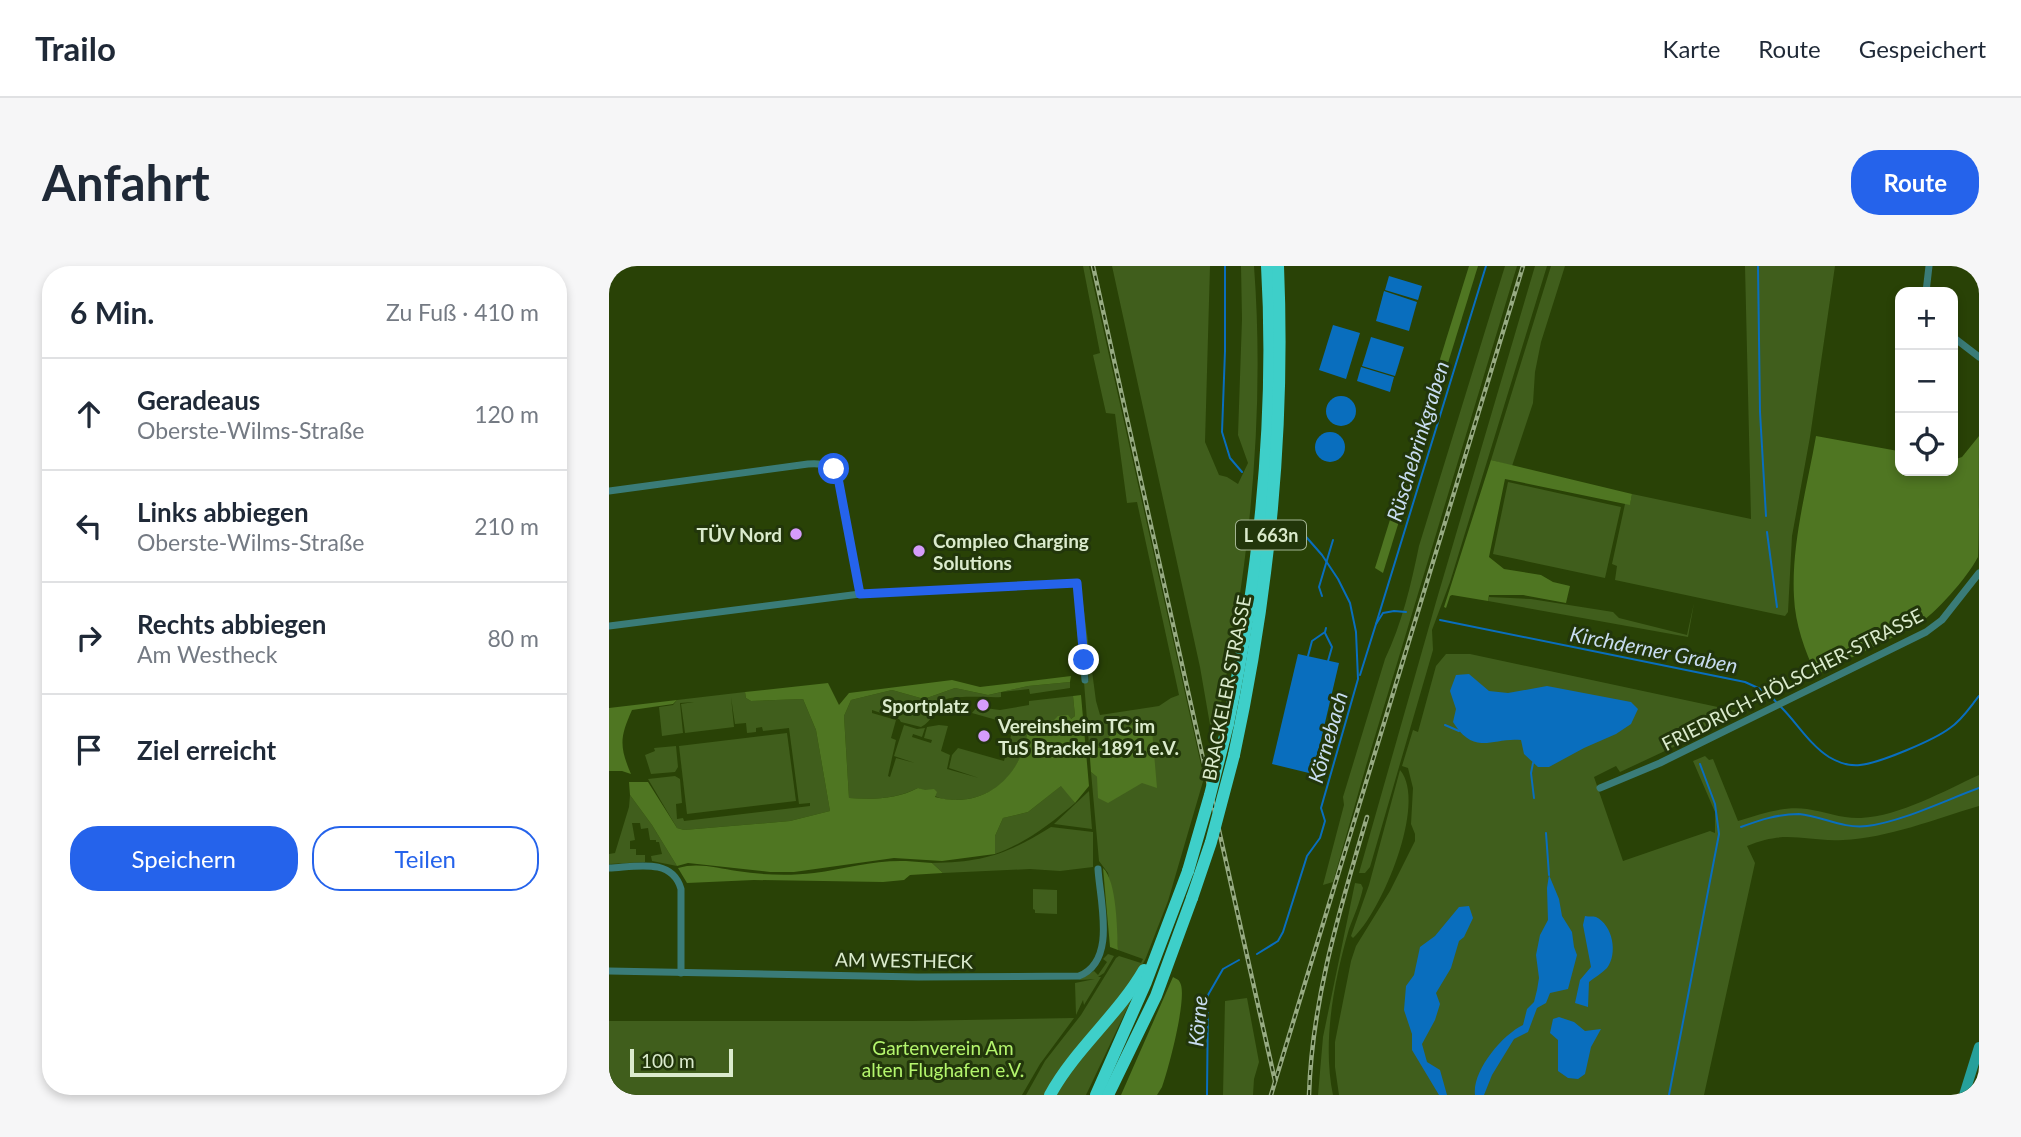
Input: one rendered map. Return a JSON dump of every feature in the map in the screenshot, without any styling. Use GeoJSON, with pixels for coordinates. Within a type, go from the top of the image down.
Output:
{"type":"FeatureCollection","features":[{"type":"Feature","properties":{"kind":"highway"},"geometry":{"type":"LineString","coordinates":[[1260,266],[1268,343]]}},
{"type":"Feature","properties":{"kind":"highway","name":"BRACKELER STRASSE"},"geometry":{"type":"LineString","coordinates":[[1096,1095],[1169,924],[1188,871],[1228,724],[1256,555],[1266,437],[1267,266]]}},
{"type":"Feature","properties":{"kind":"highway","name":"BRACKELER STRASSE"},"geometry":{"type":"LineString","coordinates":[[1108,1095],[1135,1042],[1175,949],[1211,842],[1234,755],[1253,664],[1270,548],[1280,411],[1278,266]]}},
{"type":"Feature","properties":{"kind":"highway"},"geometry":{"type":"LineString","coordinates":[[1279,312],[1284,266]]}},
{"type":"Feature","properties":{"kind":"highway"},"geometry":{"type":"LineString","coordinates":[[1050,1095],[1067,1068],[1122,1004],[1169,924]]}},
{"type":"Feature","properties":{"kind":"highway"},"geometry":{"type":"LineString","coordinates":[[1115,1095],[1129,1065],[1135,1042]]}},
{"type":"Feature","properties":{"kind":"street"},"geometry":{"type":"LineString","coordinates":[[1927,287],[1929,266]]}},
{"type":"Feature","properties":{"kind":"street"},"geometry":{"type":"LineString","coordinates":[[1958,341],[1979,357]]}},
{"type":"Feature","properties":{"kind":"street"},"geometry":{"type":"LineString","coordinates":[[609,491],[808,464],[829,466],[834,469],[838,478],[860,594]]}},
{"type":"Feature","properties":{"kind":"street","name":"FRIEDRICH-HÖLSCHER-STRASSE"},"geometry":{"type":"LineString","coordinates":[[1600,789],[1660,763],[1926,632],[1942,620],[1979,573]]}},
{"type":"Feature","properties":{"kind":"street"},"geometry":{"type":"LineString","coordinates":[[609,626],[860,594],[1077,583],[1085,680]]}},
{"type":"Feature","properties":{"kind":"street"},"geometry":{"type":"LineString","coordinates":[[609,868],[658,866],[670,870],[678,878],[681,889],[681,972]]}},
{"type":"Feature","properties":{"kind":"street","name":"AM WESTHECK"},"geometry":{"type":"LineString","coordinates":[[609,971],[930,977],[1079,976],[1094,968],[1103,948],[1098,869]]}},
{"type":"Feature","properties":{"kind":"street"},"geometry":{"type":"LineString","coordinates":[[1963,1095],[1979,1047]]}},
{"type":"Feature","properties":{"kind":"green space"},"geometry":{"type":"Polygon","coordinates":[[[1083,266],[1089,266],[1204,778],[1168,901],[1145,960],[1136,976],[1045,1095],[1026,1095],[1045,1061],[1081,1015],[1116,958],[1119,956],[1141,963],[1143,959],[1118,950],[1108,873],[1099,861],[1091,772],[1097,777],[1112,733],[1100,748],[1089,745],[1084,682],[1089,681],[1082,596],[1100,715],[1159,706],[1179,695],[1137,502],[1127,503],[1115,414],[1106,413],[1093,355],[1100,353],[1083,266]]]}},
{"type":"Feature","properties":{"kind":"green space"},"geometry":{"type":"Polygon","coordinates":[[[1112,266],[1210,266],[1205,442],[1219,475],[1238,484],[1248,463],[1238,435],[1241,266],[1254,266],[1257,386],[1251,505],[1235,624],[1213,742],[1200,667],[1112,266]]]}},
{"type":"Feature","properties":{"kind":"green space"},"geometry":{"type":"Polygon","coordinates":[[[1469,266],[1478,266],[1383,573],[1375,568],[1469,266]]]}},
{"type":"Feature","properties":{"kind":"green space"},"geometry":{"type":"Polygon","coordinates":[[[1505,266],[1517,266],[1333,882],[1323,885],[1344,805],[1343,797],[1385,659],[1401,618],[1419,546],[1505,266]]]}},
{"type":"Feature","properties":{"kind":"green space"},"geometry":{"type":"Polygon","coordinates":[[[1535,266],[1547,266],[1450,582],[1432,630],[1433,650],[1370,867],[1365,873],[1359,873],[1436,602],[1535,266]]]}},
{"type":"Feature","properties":{"kind":"green space"},"geometry":{"type":"Polygon","coordinates":[[[1551,266],[1565,266],[1541,342],[1533,403],[1512,466],[1491,460],[1551,266]]]}},
{"type":"Feature","properties":{"kind":"green space"},"geometry":{"type":"Polygon","coordinates":[[[1745,266],[1835,266],[1810,437],[1792,536],[1788,612],[1785,616],[1615,580],[1617,566],[1612,564],[1625,504],[1630,504],[1632,494],[1751,519],[1745,266]]]}},
{"type":"Feature","properties":{"kind":"green space"},"geometry":{"type":"Polygon","coordinates":[[[1816,436],[1895,450],[1895,476],[1958,476],[1958,458],[1979,436],[1978,557],[1973,565],[1942,604],[1916,626],[1816,675],[1804,647],[1795,607],[1795,557],[1816,436]]]}},
{"type":"Feature","properties":{"kind":"green space"},"geometry":{"type":"Polygon","coordinates":[[[1491,460],[1632,494],[1630,505],[1505,479],[1489,557],[1504,569],[1541,575],[1553,582],[1570,586],[1566,603],[1523,595],[1489,595],[1488,601],[1452,595],[1446,608],[1444,607],[1491,460]]]}},
{"type":"Feature","properties":{"kind":"green space"},"geometry":{"type":"Polygon","coordinates":[[[1508,482],[1621,507],[1605,578],[1493,554],[1508,482]]]}},
{"type":"Feature","properties":{"kind":"green space"},"geometry":{"type":"Polygon","coordinates":[[[1489,597],[1531,599],[1613,612],[1619,618],[1687,635],[1694,603],[1688,637],[1488,601],[1489,597]]]}},
{"type":"Feature","properties":{"kind":"green space"},"geometry":{"type":"Polygon","coordinates":[[[1446,654],[1470,654],[1741,712],[1742,715],[1620,772],[1616,766],[1594,777],[1623,861],[1710,831],[1715,833],[1715,812],[1693,761],[1705,756],[1709,760],[1713,759],[1738,821],[1789,809],[1807,809],[1854,818],[1876,816],[1921,802],[1979,775],[1979,806],[1877,836],[1843,840],[1785,837],[1747,846],[1755,863],[1704,1095],[1339,1095],[1335,1042],[1351,961],[1356,946],[1390,891],[1415,841],[1411,824],[1413,788],[1408,768],[1402,766],[1413,730],[1418,732],[1436,666],[1446,654]]]}},
{"type":"Feature","properties":{"kind":"green space"},"geometry":{"type":"Polygon","coordinates":[[[1071,676],[1070,682],[1028,686],[988,695],[955,688],[924,699],[892,690],[851,700],[844,716],[849,798],[885,798],[918,788],[934,789],[937,792],[935,797],[970,799],[985,794],[1010,774],[1025,744],[1028,726],[1035,721],[1048,726],[1058,716],[1068,715],[1071,719],[1075,716],[1073,696],[1081,695],[1089,786],[1075,803],[1061,786],[1028,812],[1003,818],[995,836],[995,854],[942,861],[894,858],[794,872],[688,863],[677,866],[630,795],[629,782],[648,782],[677,828],[684,830],[790,821],[830,811],[816,730],[803,699],[751,701],[746,698],[745,692],[828,683],[839,705],[849,693],[952,680],[980,687],[1071,676]]]}},
{"type":"Feature","properties":{"kind":"green space"},"geometry":{"type":"Polygon","coordinates":[[[1070,682],[1070,688],[1030,694],[1029,689],[1002,692],[1028,686],[1070,682]]]}},
{"type":"Feature","properties":{"kind":"green space"},"geometry":{"type":"Polygon","coordinates":[[[955,688],[988,695],[1001,692],[1001,697],[962,697],[943,701],[921,727],[872,710],[872,713],[896,720],[891,738],[896,740],[888,776],[890,777],[896,758],[915,763],[894,756],[904,725],[917,729],[925,728],[922,737],[913,734],[912,737],[931,743],[932,740],[924,738],[927,727],[948,726],[941,751],[950,755],[947,769],[979,778],[949,768],[952,755],[958,748],[1004,761],[1014,725],[972,713],[977,707],[1000,710],[1029,705],[1029,701],[1073,696],[1075,716],[1052,722],[1048,726],[1035,721],[1028,726],[1020,758],[1012,772],[1002,783],[976,797],[943,799],[918,788],[884,798],[849,798],[844,716],[851,700],[892,690],[924,699],[955,688]]]}},
{"type":"Feature","properties":{"kind":"green space"},"geometry":{"type":"Polygon","coordinates":[[[745,692],[746,698],[751,701],[803,699],[816,730],[830,811],[790,821],[684,830],[677,828],[648,779],[675,776],[680,779],[682,803],[676,804],[677,819],[683,818],[684,821],[810,806],[810,803],[799,804],[789,728],[763,731],[762,727],[756,728],[756,732],[747,733],[746,723],[735,724],[731,697],[734,727],[685,733],[681,704],[694,702],[680,703],[683,733],[662,736],[659,707],[673,705],[677,700],[745,692]]]}},
{"type":"Feature","properties":{"kind":"green space"},"geometry":{"type":"Polygon","coordinates":[[[677,700],[673,704],[632,710],[622,742],[631,774],[609,771],[609,708],[677,700]]]}},
{"type":"Feature","properties":{"kind":"green space"},"geometry":{"type":"Polygon","coordinates":[[[1135,724],[1152,730],[1157,788],[1142,783],[1108,803],[1098,798],[1097,777],[1091,772],[1089,745],[1100,748],[1112,733],[1135,724]]]}},
{"type":"Feature","properties":{"kind":"green space"},"geometry":{"type":"Polygon","coordinates":[[[787,733],[796,801],[687,814],[679,746],[787,733]]]}},
{"type":"Feature","properties":{"kind":"green space"},"geometry":{"type":"Polygon","coordinates":[[[676,746],[678,767],[675,772],[651,774],[645,755],[655,751],[654,748],[676,746]]]}},
{"type":"Feature","properties":{"kind":"green space"},"geometry":{"type":"Polygon","coordinates":[[[1400,770],[1407,786],[1408,807],[1398,857],[1376,906],[1353,938],[1351,936],[1369,885],[1400,770]]]}},
{"type":"Feature","properties":{"kind":"green space"},"geometry":{"type":"Polygon","coordinates":[[[1062,785],[1075,803],[1027,839],[995,854],[995,836],[1003,818],[1028,812],[1062,785]]]}},
{"type":"Feature","properties":{"kind":"green space"},"geometry":{"type":"Polygon","coordinates":[[[1089,791],[1092,829],[1054,824],[1089,791]]]}},
{"type":"Feature","properties":{"kind":"green space"},"geometry":{"type":"Polygon","coordinates":[[[630,795],[677,866],[652,861],[651,856],[662,854],[659,842],[650,840],[648,828],[641,829],[640,823],[632,823],[635,840],[630,841],[630,849],[636,849],[636,855],[645,855],[645,862],[609,864],[609,854],[615,853],[630,795]]]}},
{"type":"Feature","properties":{"kind":"green space"},"geometry":{"type":"Polygon","coordinates":[[[1051,827],[1093,832],[1093,867],[1060,871],[1030,869],[943,873],[932,863],[967,861],[995,855],[1051,827]]]}},
{"type":"Feature","properties":{"kind":"green space"},"geometry":{"type":"Polygon","coordinates":[[[906,861],[932,863],[943,873],[910,875],[904,880],[883,882],[754,880],[687,883],[678,868],[700,866],[795,875],[906,861]]]}},
{"type":"Feature","properties":{"kind":"green space"},"geometry":{"type":"Polygon","coordinates":[[[1103,868],[1108,874],[1114,894],[1118,950],[1110,947],[1103,868]]]}},
{"type":"Feature","properties":{"kind":"green space"},"geometry":{"type":"Polygon","coordinates":[[[1355,883],[1361,884],[1363,888],[1349,929],[1331,1012],[1329,1054],[1333,1095],[1318,1095],[1323,1037],[1355,883]]]}},
{"type":"Feature","properties":{"kind":"green space"},"geometry":{"type":"Polygon","coordinates":[[[1033,889],[1057,890],[1057,914],[1035,913],[1033,889]]]}},
{"type":"Feature","properties":{"kind":"green space"},"geometry":{"type":"Polygon","coordinates":[[[1108,954],[1114,956],[1104,973],[1098,977],[1101,977],[1084,1005],[1083,1000],[1076,1015],[1075,983],[1095,979],[1079,980],[1094,971],[1098,975],[1107,962],[1103,959],[1108,954]]]}},
{"type":"Feature","properties":{"kind":"green space"},"geometry":{"type":"Polygon","coordinates":[[[1173,977],[1181,985],[1181,1005],[1162,1087],[1157,1095],[1121,1095],[1173,977]]]}},
{"type":"Feature","properties":{"kind":"green space"},"geometry":{"type":"Polygon","coordinates":[[[1133,996],[1086,1095],[1054,1095],[1068,1073],[1133,996]]]}},
{"type":"Feature","properties":{"kind":"green space"},"geometry":{"type":"Polygon","coordinates":[[[1247,998],[1259,1062],[1253,1095],[1223,1095],[1225,1001],[1247,998]]]}},
{"type":"Feature","properties":{"kind":"green space","name":"Gartenverein Am alten Flughafen e.V."},"geometry":{"type":"Polygon","coordinates":[[[1074,1018],[1040,1064],[1022,1095],[609,1095],[609,1021],[1074,1018]]]}},
{"type":"Feature","properties":{"kind":"water"},"geometry":{"type":"Polygon","coordinates":[[[1389,276],[1422,286],[1418,300],[1385,290],[1389,276]]]}},
{"type":"Feature","properties":{"kind":"water"},"geometry":{"type":"Polygon","coordinates":[[[1384,291],[1417,302],[1409,331],[1376,321],[1384,291]]]}},
{"type":"Feature","properties":{"kind":"water"},"geometry":{"type":"Polygon","coordinates":[[[1333,325],[1360,333],[1346,379],[1319,370],[1333,325]]]}},
{"type":"Feature","properties":{"kind":"water"},"geometry":{"type":"Polygon","coordinates":[[[1371,337],[1404,347],[1395,376],[1362,366],[1371,337]]]}},
{"type":"Feature","properties":{"kind":"water"},"geometry":{"type":"Polygon","coordinates":[[[1361,367],[1394,377],[1390,392],[1357,381],[1361,367]]]}},
{"type":"Feature","properties":{"kind":"water"},"geometry":{"type":"Polygon","coordinates":[[[1341,396],[1351,401],[1356,411],[1351,421],[1341,426],[1331,421],[1326,411],[1331,401],[1341,396]]]}},
{"type":"Feature","properties":{"kind":"water"},"geometry":{"type":"Polygon","coordinates":[[[1330,432],[1340,437],[1345,447],[1340,457],[1330,462],[1320,457],[1315,447],[1320,437],[1330,432]]]}},
{"type":"Feature","properties":{"kind":"water"},"geometry":{"type":"Polygon","coordinates":[[[1298,654],[1339,663],[1313,774],[1272,764],[1298,654]]]}},
{"type":"Feature","properties":{"kind":"water"},"geometry":{"type":"Polygon","coordinates":[[[1469,674],[1489,691],[1508,693],[1547,686],[1631,702],[1638,709],[1631,724],[1616,734],[1549,767],[1538,767],[1524,754],[1521,740],[1484,743],[1469,739],[1461,733],[1453,722],[1456,709],[1450,691],[1456,675],[1469,674]]]}},
{"type":"Feature","properties":{"kind":"water"},"geometry":{"type":"Polygon","coordinates":[[[1549,875],[1559,899],[1562,916],[1572,932],[1577,955],[1568,989],[1550,993],[1546,1003],[1537,1008],[1528,1032],[1514,1039],[1492,1075],[1484,1095],[1475,1095],[1475,1086],[1483,1065],[1506,1037],[1523,1025],[1527,1009],[1534,1002],[1539,978],[1536,955],[1540,935],[1548,920],[1549,875]]]}},
{"type":"Feature","properties":{"kind":"water"},"geometry":{"type":"Polygon","coordinates":[[[1469,906],[1473,918],[1464,937],[1459,941],[1451,968],[1436,993],[1440,1004],[1422,1044],[1427,1062],[1440,1070],[1447,1095],[1439,1095],[1412,1050],[1412,1034],[1404,1010],[1406,986],[1414,975],[1420,947],[1435,936],[1459,907],[1469,906]]]}},
{"type":"Feature","properties":{"kind":"water"},"geometry":{"type":"Polygon","coordinates":[[[1585,916],[1596,917],[1602,921],[1610,933],[1613,948],[1607,968],[1589,982],[1588,1007],[1575,1003],[1580,980],[1591,967],[1583,925],[1585,916]]]}},
{"type":"Feature","properties":{"kind":"water"},"geometry":{"type":"Polygon","coordinates":[[[1559,1017],[1574,1022],[1585,1031],[1601,1029],[1591,1047],[1585,1074],[1578,1079],[1568,1078],[1558,1071],[1558,1040],[1550,1033],[1553,1019],[1559,1017]]]}},
{"type":"Feature","properties":{"kind":"waterway","name":"Körnebach"},"geometry":{"type":"LineString","coordinates":[[1225,266],[1222,432],[1230,458],[1242,472]]}},
{"type":"Feature","properties":{"kind":"waterway","name":"Rüschebrinkgraben"},"geometry":{"type":"LineString","coordinates":[[1376,624],[1486,266]]}},
{"type":"Feature","properties":{"kind":"waterway"},"geometry":{"type":"LineString","coordinates":[[1758,266],[1760,412],[1766,516]]}},
{"type":"Feature","properties":{"kind":"waterway","name":"Körnebach"},"geometry":{"type":"LineString","coordinates":[[1257,954],[1278,941],[1283,932],[1307,856],[1320,838],[1325,821],[1321,808],[1358,679],[1356,632],[1350,603],[1322,555],[1294,523]]}},
{"type":"Feature","properties":{"kind":"waterway"},"geometry":{"type":"LineString","coordinates":[[1767,532],[1777,607]]}},
{"type":"Feature","properties":{"kind":"waterway"},"geometry":{"type":"LineString","coordinates":[[1322,596],[1319,587],[1333,540]]}},
{"type":"Feature","properties":{"kind":"waterway","name":"Kirchderner Graben"},"geometry":{"type":"LineString","coordinates":[[1360,675],[1376,624],[1383,613],[1406,612]]}},
{"type":"Feature","properties":{"kind":"waterway","name":"Kirchderner Graben"},"geometry":{"type":"LineString","coordinates":[[1440,620],[1745,682],[1767,692],[1777,703]]}},
{"type":"Feature","properties":{"kind":"waterway"},"geometry":{"type":"LineString","coordinates":[[1308,656],[1312,641],[1325,632],[1326,628]]}},
{"type":"Feature","properties":{"kind":"waterway"},"geometry":{"type":"LineString","coordinates":[[1325,633],[1332,647],[1328,661]]}},
{"type":"Feature","properties":{"kind":"waterway","name":"Kirchderner Graben"},"geometry":{"type":"LineString","coordinates":[[1781,707],[1822,752],[1841,762],[1860,765],[1893,756],[1942,733],[1958,721],[1979,696]]}},
{"type":"Feature","properties":{"kind":"waterway"},"geometry":{"type":"LineString","coordinates":[[1445,725],[1459,731]]}},
{"type":"Feature","properties":{"kind":"waterway"},"geometry":{"type":"LineString","coordinates":[[1533,763],[1531,773],[1534,798]]}},
{"type":"Feature","properties":{"kind":"waterway"},"geometry":{"type":"LineString","coordinates":[[1669,1095],[1719,834],[1715,804],[1700,764]]}},
{"type":"Feature","properties":{"kind":"waterway"},"geometry":{"type":"LineString","coordinates":[[1741,827],[1769,818],[1799,814],[1849,826],[1880,824],[1979,788]]}},
{"type":"Feature","properties":{"kind":"waterway"},"geometry":{"type":"LineString","coordinates":[[1546,833],[1549,875]]}},
{"type":"Feature","properties":{"kind":"waterway","name":"Körne"},"geometry":{"type":"LineString","coordinates":[[1207,1095],[1208,995],[1223,969],[1239,960]]}},
{"type":"Feature","properties":{"kind":"railway"},"geometry":{"type":"LineString","coordinates":[[1093,266],[1275,1081]]}},
{"type":"Feature","properties":{"kind":"railway"},"geometry":{"type":"LineString","coordinates":[[1271,1095],[1523,266]]}},
{"type":"Feature","properties":{"kind":"railway"},"geometry":{"type":"LineString","coordinates":[[1309,1095],[1311,1059],[1329,954],[1367,817]]}},
{"type":"Feature","properties":{"kind":"place","name":"TÜV Nord"},"geometry":{"type":"Point","coordinates":[796,534]}},
{"type":"Feature","properties":{"kind":"place","name":"Compleo Charging Solutions"},"geometry":{"type":"Point","coordinates":[919,551]}},
{"type":"Feature","properties":{"kind":"place","name":"Sportplatz"},"geometry":{"type":"Point","coordinates":[983,705]}},
{"type":"Feature","properties":{"kind":"place","name":"Vereinsheim TC im TuS Brackel 1891 e.V."},"geometry":{"type":"Point","coordinates":[984,736]}},
{"type":"Feature","properties":{"kind":"route"},"geometry":{"type":"LineString","coordinates":[[834,469],[860,594],[1077,583],[1084,660]]}}]}
